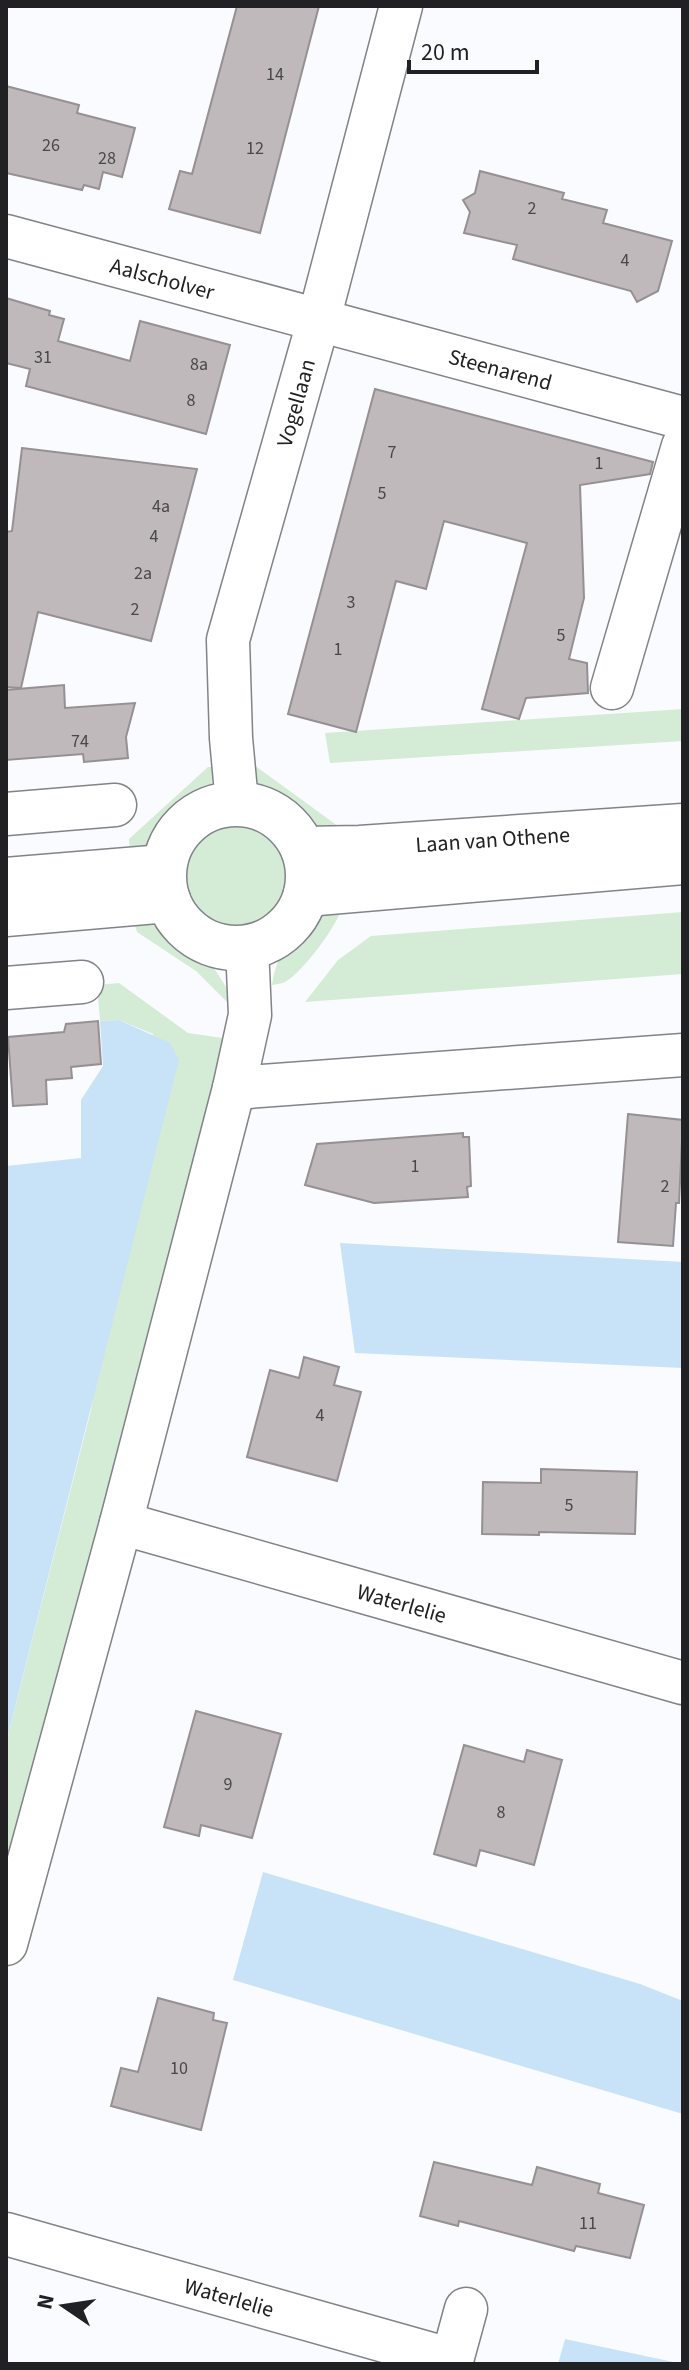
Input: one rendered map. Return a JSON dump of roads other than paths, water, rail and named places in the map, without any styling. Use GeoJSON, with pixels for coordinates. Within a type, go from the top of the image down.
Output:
{"type":"FeatureCollection","features":[{"type":"Feature","properties":{"kind":"street","name":"Vogellaan"},"geometry":{"type":"LineString","coordinates":[[237,803],[231,738],[228,640],[319,319],[401,6]]}},
{"type":"Feature","properties":{"kind":"street","name":"Aalscholver"},"geometry":{"type":"LineString","coordinates":[[6,236],[319,319]]}},
{"type":"Feature","properties":{"kind":"street","name":"Steenarend"},"geometry":{"type":"LineString","coordinates":[[319,319],[683,418]]}},
{"type":"Feature","properties":{"kind":"street"},"geometry":{"type":"LineString","coordinates":[[612,688],[683,446]]}},
{"type":"Feature","properties":{"kind":"street"},"geometry":{"type":"LineString","coordinates":[[237,803],[258,807],[277,816],[293,831],[303,849],[308,871],[306,894],[298,913],[285,929],[267,941],[247,947],[222,947],[199,938],[180,922],[166,883],[170,847],[181,829],[197,815],[216,806],[237,803]]}},
{"type":"Feature","properties":{"kind":"street"},"geometry":{"type":"LineString","coordinates":[[6,814],[115,805]]}},
{"type":"Feature","properties":{"kind":"street","name":"Laan van Othene"},"geometry":{"type":"LineString","coordinates":[[303,849],[360,848],[683,826]]}},
{"type":"Feature","properties":{"kind":"street","name":"Laan van Othene"},"geometry":{"type":"LineString","coordinates":[[306,894],[683,862]]}},
{"type":"Feature","properties":{"kind":"street"},"geometry":{"type":"LineString","coordinates":[[6,880],[166,883]]}},
{"type":"Feature","properties":{"kind":"street"},"geometry":{"type":"LineString","coordinates":[[6,914],[166,883]]}},
{"type":"Feature","properties":{"kind":"street"},"geometry":{"type":"LineString","coordinates":[[6,1944],[121,1523],[234,1088],[250,1015],[247,947]]}},
{"type":"Feature","properties":{"kind":"street"},"geometry":{"type":"LineString","coordinates":[[6,988],[82,982]]}},
{"type":"Feature","properties":{"kind":"street"},"geometry":{"type":"LineString","coordinates":[[234,1088],[683,1055]]}},
{"type":"Feature","properties":{"kind":"street","name":"Waterlelie"},"geometry":{"type":"LineString","coordinates":[[121,1523],[683,1683]]}},
{"type":"Feature","properties":{"kind":"street","name":"Waterlelie"},"geometry":{"type":"LineString","coordinates":[[6,2234],[451,2362],[466,2309]]}},
{"type":"Feature","properties":{"kind":"water"},"geometry":{"type":"Polygon","coordinates":[[[119,1020],[170,1043],[179,1060],[6,1743],[6,1166],[81,1158],[81,1100],[103,1066],[100,1021],[119,1020]]]}},
{"type":"Feature","properties":{"kind":"water"},"geometry":{"type":"Polygon","coordinates":[[[340,1243],[683,1262],[683,1368],[355,1353],[340,1243]]]}},
{"type":"Feature","properties":{"kind":"water"},"geometry":{"type":"Polygon","coordinates":[[[263,1872],[640,1984],[683,2001],[683,2114],[233,1980],[263,1872]]]}},
{"type":"Feature","properties":{"kind":"water"},"geometry":{"type":"Polygon","coordinates":[[[565,2339],[683,2364],[558,2364],[565,2339]]]}}]}
